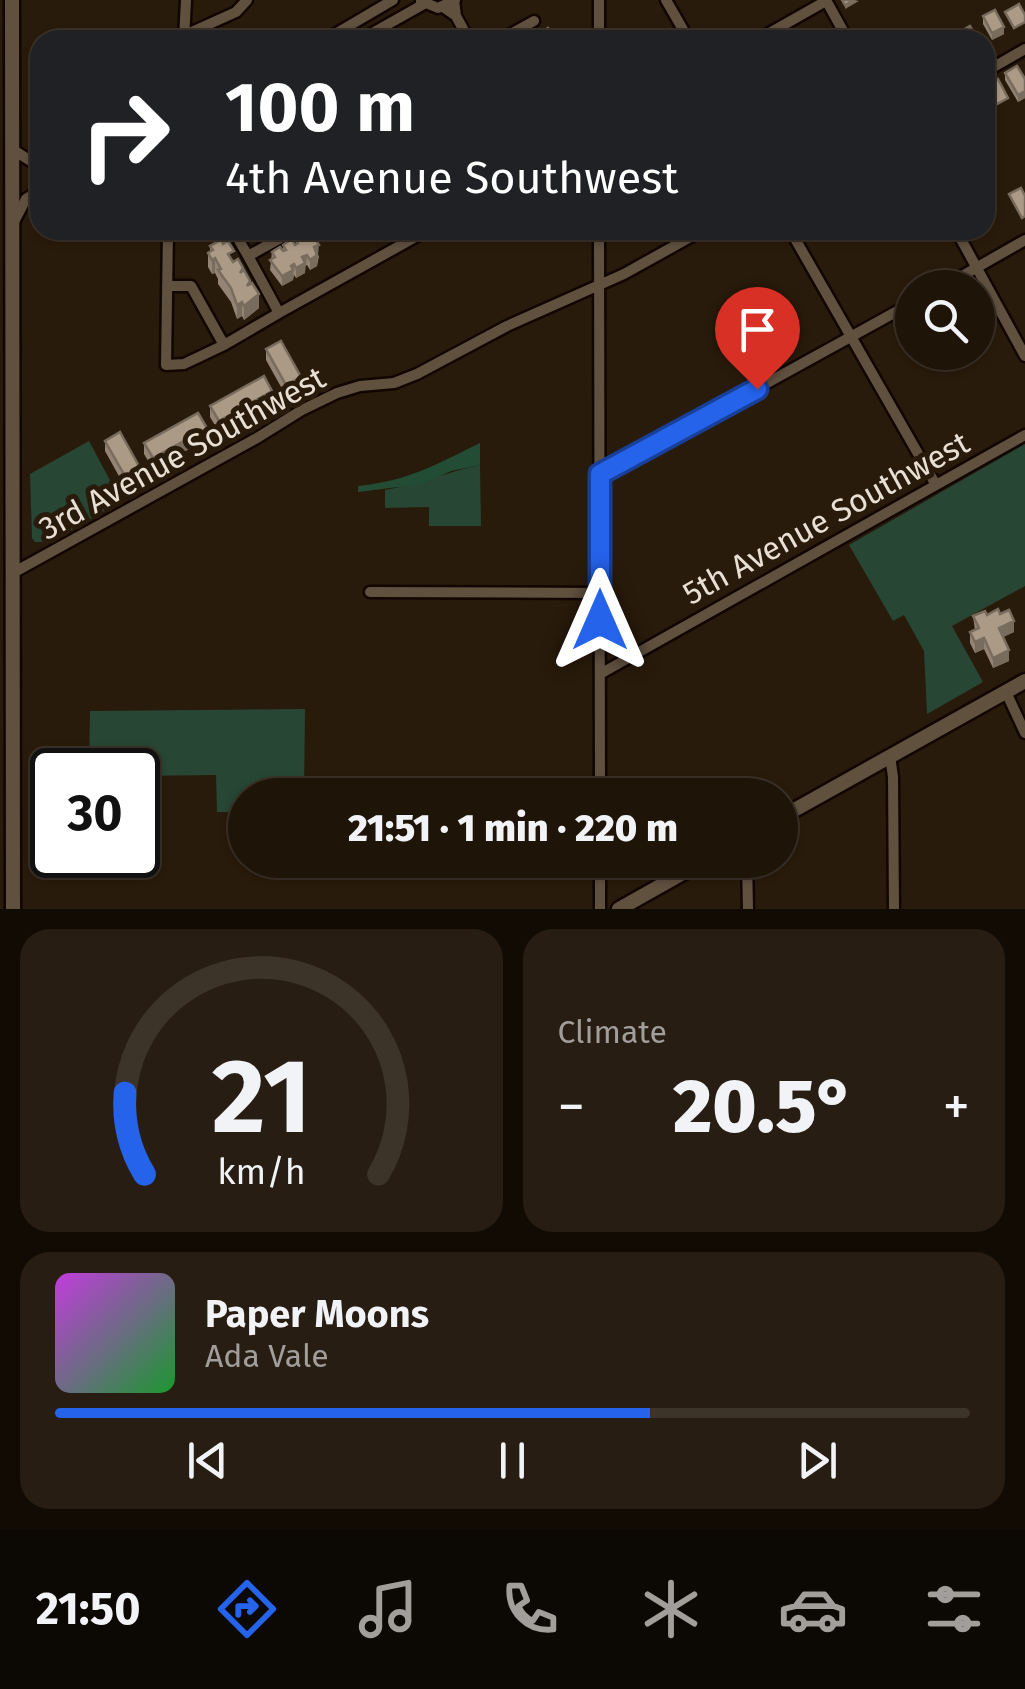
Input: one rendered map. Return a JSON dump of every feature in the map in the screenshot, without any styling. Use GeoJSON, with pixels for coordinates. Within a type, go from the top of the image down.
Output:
{"type":"FeatureCollection","features":[{"type":"Feature","properties":{"kind":"main road"},"geometry":{"type":"LineString","coordinates":[[12,0],[13,909]]}},
{"type":"Feature","properties":{"kind":"main road"},"geometry":{"type":"LineString","coordinates":[[798,808],[1025,681]]}},
{"type":"Feature","properties":{"kind":"main road"},"geometry":{"type":"LineString","coordinates":[[619,909],[674,878]]}},
{"type":"Feature","properties":{"kind":"street"},"geometry":{"type":"LineString","coordinates":[[185,30],[186,0]]}},
{"type":"Feature","properties":{"kind":"street"},"geometry":{"type":"LineString","coordinates":[[199,30],[236,12],[247,0]]}},
{"type":"Feature","properties":{"kind":"street"},"geometry":{"type":"LineString","coordinates":[[342,30],[393,0]]}},
{"type":"Feature","properties":{"kind":"street"},"geometry":{"type":"LineString","coordinates":[[443,7],[454,0],[464,30]]}},
{"type":"Feature","properties":{"kind":"street"},"geometry":{"type":"LineString","coordinates":[[599,0],[599,30]]}},
{"type":"Feature","properties":{"kind":"street"},"geometry":{"type":"LineString","coordinates":[[666,0],[683,30]]}},
{"type":"Feature","properties":{"kind":"street"},"geometry":{"type":"LineString","coordinates":[[774,30],[826,0],[842,30]]}},
{"type":"Feature","properties":{"kind":"street"},"geometry":{"type":"LineString","coordinates":[[376,30],[422,2],[443,7],[456,16]]}},
{"type":"Feature","properties":{"kind":"street"},"geometry":{"type":"LineString","coordinates":[[519,30],[534,22]]}},
{"type":"Feature","properties":{"kind":"street"},"geometry":{"type":"LineString","coordinates":[[995,66],[1025,49]]}},
{"type":"Feature","properties":{"kind":"street"},"geometry":{"type":"LineString","coordinates":[[12,149],[30,161]]}},
{"type":"Feature","properties":{"kind":"street"},"geometry":{"type":"LineString","coordinates":[[11,227],[30,196]]}},
{"type":"Feature","properties":{"kind":"street"},"geometry":{"type":"LineString","coordinates":[[168,240],[166,364],[184,364],[224,345],[410,240]]}},
{"type":"Feature","properties":{"kind":"street"},"geometry":{"type":"LineString","coordinates":[[239,240],[280,313]]}},
{"type":"Feature","properties":{"kind":"street"},"geometry":{"type":"LineString","coordinates":[[248,256],[277,240]]}},
{"type":"Feature","properties":{"kind":"street"},"geometry":{"type":"LineString","coordinates":[[599,240],[600,778]]}},
{"type":"Feature","properties":{"kind":"street","name":"3rd Avenue Southwest"},"geometry":{"type":"LineString","coordinates":[[11,574],[302,410],[360,386],[394,383],[417,374],[506,326],[600,286],[685,240]]}},
{"type":"Feature","properties":{"kind":"street"},"geometry":{"type":"LineString","coordinates":[[796,240],[936,484]]}},
{"type":"Feature","properties":{"kind":"street"},"geometry":{"type":"LineString","coordinates":[[962,240],[1025,356]]}},
{"type":"Feature","properties":{"kind":"street"},"geometry":{"type":"LineString","coordinates":[[973,270],[1025,240]]}},
{"type":"Feature","properties":{"kind":"street"},"geometry":{"type":"LineString","coordinates":[[167,286],[190,286],[224,345]]}},
{"type":"Feature","properties":{"kind":"street"},"geometry":{"type":"LineString","coordinates":[[600,474],[895,312]]}},
{"type":"Feature","properties":{"kind":"street","name":"5th Avenue Southwest"},"geometry":{"type":"LineString","coordinates":[[600,674],[1025,435]]}},
{"type":"Feature","properties":{"kind":"street"},"geometry":{"type":"LineString","coordinates":[[370,592],[600,593]]}},
{"type":"Feature","properties":{"kind":"street"},"geometry":{"type":"LineString","coordinates":[[1006,692],[1025,732]]}},
{"type":"Feature","properties":{"kind":"street"},"geometry":{"type":"LineString","coordinates":[[890,756],[894,909]]}},
{"type":"Feature","properties":{"kind":"street"},"geometry":{"type":"LineString","coordinates":[[600,878],[600,909]]}},
{"type":"Feature","properties":{"kind":"street"},"geometry":{"type":"LineString","coordinates":[[747,878],[748,909]]}},
{"type":"Feature","properties":{"kind":"green space"},"geometry":{"type":"Polygon","coordinates":[[[89,441],[121,501],[51,542],[35,542],[30,474],[89,441]]]}},
{"type":"Feature","properties":{"kind":"green space"},"geometry":{"type":"Polygon","coordinates":[[[480,443],[480,465],[451,471],[422,484],[358,492],[358,486],[407,476],[480,443]]]}},
{"type":"Feature","properties":{"kind":"green space"},"geometry":{"type":"Polygon","coordinates":[[[1025,444],[1025,586],[952,626],[983,682],[927,714],[924,651],[904,615],[893,621],[849,545],[1025,444]]]}},
{"type":"Feature","properties":{"kind":"green space"},"geometry":{"type":"Polygon","coordinates":[[[480,465],[481,526],[429,526],[429,507],[385,508],[385,490],[480,465]]]}},
{"type":"Feature","properties":{"kind":"green space"},"geometry":{"type":"Polygon","coordinates":[[[305,709],[304,778],[228,778],[228,812],[217,812],[216,775],[160,776],[160,748],[89,748],[90,711],[305,709]]]}},
{"type":"Feature","properties":{"kind":"building"},"geometry":{"type":"Polygon","coordinates":[[[1019,4],[1025,22],[1014,28],[1005,12],[1019,4]]]}},
{"type":"Feature","properties":{"kind":"building"},"geometry":{"type":"Polygon","coordinates":[[[995,10],[1004,27],[990,30],[983,16],[995,10]]]}},
{"type":"Feature","properties":{"kind":"building"},"geometry":{"type":"Polygon","coordinates":[[[1017,66],[1025,79],[1025,91],[1018,95],[1005,73],[1017,66]]]}},
{"type":"Feature","properties":{"kind":"building"},"geometry":{"type":"Polygon","coordinates":[[[998,79],[1008,98],[997,104],[995,101],[998,79]]]}},
{"type":"Feature","properties":{"kind":"building"},"geometry":{"type":"Polygon","coordinates":[[[1021,188],[1025,196],[1022,218],[1009,194],[1021,188]]]}},
{"type":"Feature","properties":{"kind":"building"},"geometry":{"type":"Polygon","coordinates":[[[221,240],[223,244],[228,241],[234,251],[228,254],[233,262],[238,259],[243,268],[240,273],[244,270],[250,281],[247,286],[252,283],[259,294],[244,306],[242,302],[237,305],[215,258],[212,260],[208,253],[213,250],[210,246],[221,240]]]}},
{"type":"Feature","properties":{"kind":"building"},"geometry":{"type":"Polygon","coordinates":[[[290,240],[298,243],[297,240],[316,240],[317,255],[310,260],[307,255],[302,257],[305,263],[296,268],[294,264],[293,270],[282,276],[270,260],[275,257],[272,252],[280,247],[286,250],[283,245],[290,240]]]}},
{"type":"Feature","properties":{"kind":"building"},"geometry":{"type":"Polygon","coordinates":[[[281,341],[301,377],[286,385],[266,349],[281,341]]]}},
{"type":"Feature","properties":{"kind":"building"},"geometry":{"type":"Polygon","coordinates":[[[264,376],[272,391],[219,421],[210,406],[264,376]]]}},
{"type":"Feature","properties":{"kind":"building"},"geometry":{"type":"Polygon","coordinates":[[[198,413],[207,428],[153,458],[144,443],[198,413]]]}},
{"type":"Feature","properties":{"kind":"building"},"geometry":{"type":"Polygon","coordinates":[[[120,432],[140,468],[125,476],[105,441],[120,432]]]}},
{"type":"Feature","properties":{"kind":"building"},"geometry":{"type":"Polygon","coordinates":[[[998,609],[1000,614],[1009,610],[1014,621],[999,628],[1009,650],[993,658],[984,638],[975,642],[970,632],[979,628],[973,616],[998,609]]]}},
{"type":"Feature","properties":{"kind":"route"},"geometry":{"type":"LineString","coordinates":[[600,620],[600,474],[757,389]]}}]}
